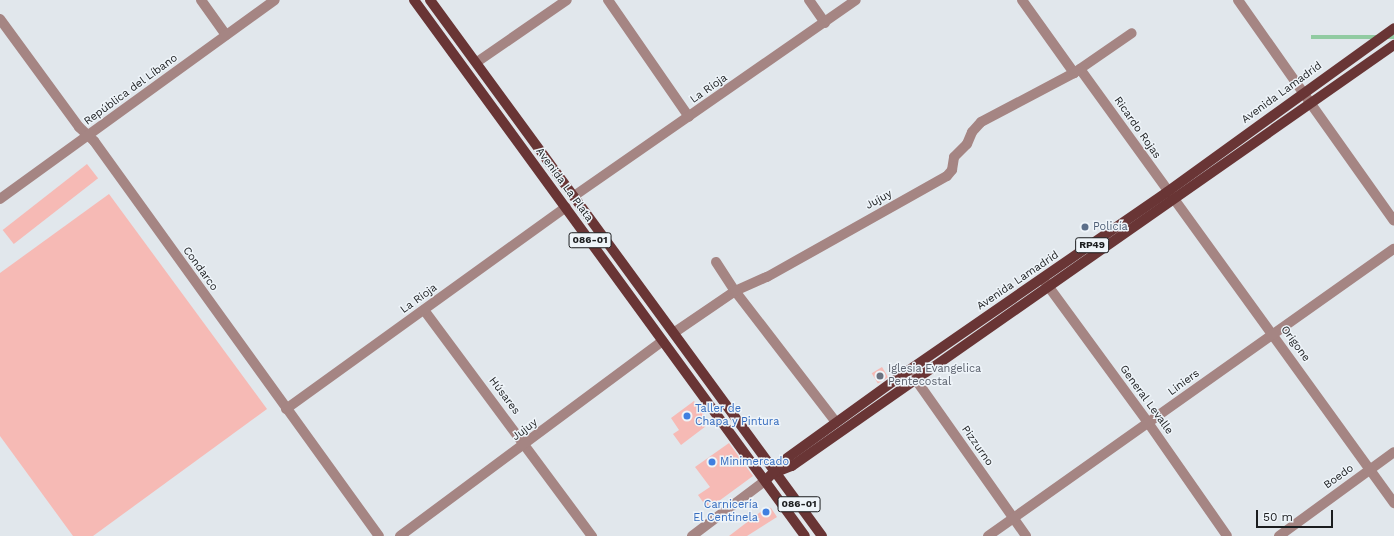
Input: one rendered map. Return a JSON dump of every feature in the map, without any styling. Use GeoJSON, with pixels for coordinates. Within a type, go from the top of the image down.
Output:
{"type":"FeatureCollection","features":[{"type":"Feature","properties":{"kind":"main road","name":"Avenida La Plata"},"geometry":{"type":"LineString","coordinates":[[414,0],[766,480]]}},
{"type":"Feature","properties":{"kind":"main road","name":"Avenida La Plata"},"geometry":{"type":"LineString","coordinates":[[430,0],[675,332],[776,472]]}},
{"type":"Feature","properties":{"kind":"main road","name":"Avenida Lamadrid"},"geometry":{"type":"LineString","coordinates":[[766,480],[776,472],[787,458],[836,422],[1167,192],[1394,28]]}},
{"type":"Feature","properties":{"kind":"main road","name":"Avenida Lamadrid"},"geometry":{"type":"LineString","coordinates":[[776,472],[792,466],[1050,288],[1394,45]]}},
{"type":"Feature","properties":{"kind":"main road","name":"086-01"},"geometry":{"type":"LineString","coordinates":[[776,472],[822,536]]}},
{"type":"Feature","properties":{"kind":"main road","name":"086-01"},"geometry":{"type":"LineString","coordinates":[[766,480],[805,536]]}},
{"type":"Feature","properties":{"kind":"street"},"geometry":{"type":"LineString","coordinates":[[201,0],[226,35]]}},
{"type":"Feature","properties":{"kind":"street","name":"República del Líbano"},"geometry":{"type":"LineString","coordinates":[[0,199],[275,0]]}},
{"type":"Feature","properties":{"kind":"street"},"geometry":{"type":"LineString","coordinates":[[477,62],[567,0]]}},
{"type":"Feature","properties":{"kind":"street"},"geometry":{"type":"LineString","coordinates":[[608,0],[689,117]]}},
{"type":"Feature","properties":{"kind":"street"},"geometry":{"type":"LineString","coordinates":[[809,0],[825,23]]}},
{"type":"Feature","properties":{"kind":"street","name":"La Rioja"},"geometry":{"type":"LineString","coordinates":[[574,196],[856,0]]}},
{"type":"Feature","properties":{"kind":"street","name":"Ricardo Rojas"},"geometry":{"type":"LineString","coordinates":[[1022,0],[1167,192],[1176,200]]}},
{"type":"Feature","properties":{"kind":"street"},"geometry":{"type":"LineString","coordinates":[[1238,0],[1394,221]]}},
{"type":"Feature","properties":{"kind":"street","name":"Condarco"},"geometry":{"type":"LineString","coordinates":[[0,19],[79,127],[88,136],[379,536]]}},
{"type":"Feature","properties":{"kind":"street","name":"Jujuy"},"geometry":{"type":"LineString","coordinates":[[675,332],[735,291],[767,277],[947,176],[952,170],[954,157],[967,144],[972,132],[981,122],[1077,71],[1132,34]]}},
{"type":"Feature","properties":{"kind":"street","name":"Origone"},"geometry":{"type":"LineString","coordinates":[[1176,200],[1394,503]]}},
{"type":"Feature","properties":{"kind":"street","name":"La Rioja"},"geometry":{"type":"LineString","coordinates":[[286,409],[566,207]]}},
{"type":"Feature","properties":{"kind":"street","name":"Liniers"},"geometry":{"type":"LineString","coordinates":[[988,536],[1149,424],[1394,249]]}},
{"type":"Feature","properties":{"kind":"street"},"geometry":{"type":"LineString","coordinates":[[716,262],[735,291],[836,422]]}},
{"type":"Feature","properties":{"kind":"street","name":"General Levalle"},"geometry":{"type":"LineString","coordinates":[[1043,279],[1149,424],[1227,536]]}},
{"type":"Feature","properties":{"kind":"street","name":"Húsares"},"geometry":{"type":"LineString","coordinates":[[424,310],[526,445],[592,536]]}},
{"type":"Feature","properties":{"kind":"street","name":"Jujuy"},"geometry":{"type":"LineString","coordinates":[[400,536],[526,445],[663,341]]}},
{"type":"Feature","properties":{"kind":"street","name":"Pizzurno"},"geometry":{"type":"LineString","coordinates":[[909,370],[1026,536]]}},
{"type":"Feature","properties":{"kind":"street","name":"Boedo"},"geometry":{"type":"LineString","coordinates":[[1278,536],[1394,452]]}},
{"type":"Feature","properties":{"kind":"street","name":"Avenida Lamadrid"},"geometry":{"type":"LineString","coordinates":[[692,536],[766,480]]}},
{"type":"Feature","properties":{"kind":"green space"},"geometry":{"type":"Polygon","coordinates":[[[1311,35],[1394,35],[1394,39],[1311,39],[1311,35]]]}},
{"type":"Feature","properties":{"kind":"building"},"geometry":{"type":"Polygon","coordinates":[[[87,164],[98,178],[14,244],[3,230],[87,164]]]}},
{"type":"Feature","properties":{"kind":"building"},"geometry":{"type":"Polygon","coordinates":[[[109,194],[267,409],[93,536],[73,536],[0,436],[0,273],[109,194]]]}},
{"type":"Feature","properties":{"kind":"building","name":"Iglesia Evangelica Pentecostal"},"geometry":{"type":"Polygon","coordinates":[[[882,367],[888,377],[878,383],[872,373],[882,367]]]}},
{"type":"Feature","properties":{"kind":"building"},"geometry":{"type":"Polygon","coordinates":[[[694,401],[710,423],[681,445],[673,434],[679,430],[671,418],[694,401]]]}},
{"type":"Feature","properties":{"kind":"building"},"geometry":{"type":"Polygon","coordinates":[[[729,443],[753,476],[708,509],[698,495],[710,487],[695,467],[729,443]]]}},
{"type":"Feature","properties":{"kind":"building"},"geometry":{"type":"Polygon","coordinates":[[[767,507],[771,508],[777,517],[747,536],[729,536],[767,507]]]}},
{"type":"Feature","properties":{"kind":"place","name":"Policía"},"geometry":{"type":"Point","coordinates":[1085,227]}},
{"type":"Feature","properties":{"kind":"place","name":"Iglesia Evangelica Pentecostal"},"geometry":{"type":"Point","coordinates":[880,376]}},
{"type":"Feature","properties":{"kind":"place","name":"Taller de Chapa y Pintura"},"geometry":{"type":"Point","coordinates":[687,416]}},
{"type":"Feature","properties":{"kind":"place","name":"Minimercado"},"geometry":{"type":"Point","coordinates":[712,462]}},
{"type":"Feature","properties":{"kind":"place","name":"Carnicería El Centinela"},"geometry":{"type":"Point","coordinates":[766,512]}}]}
